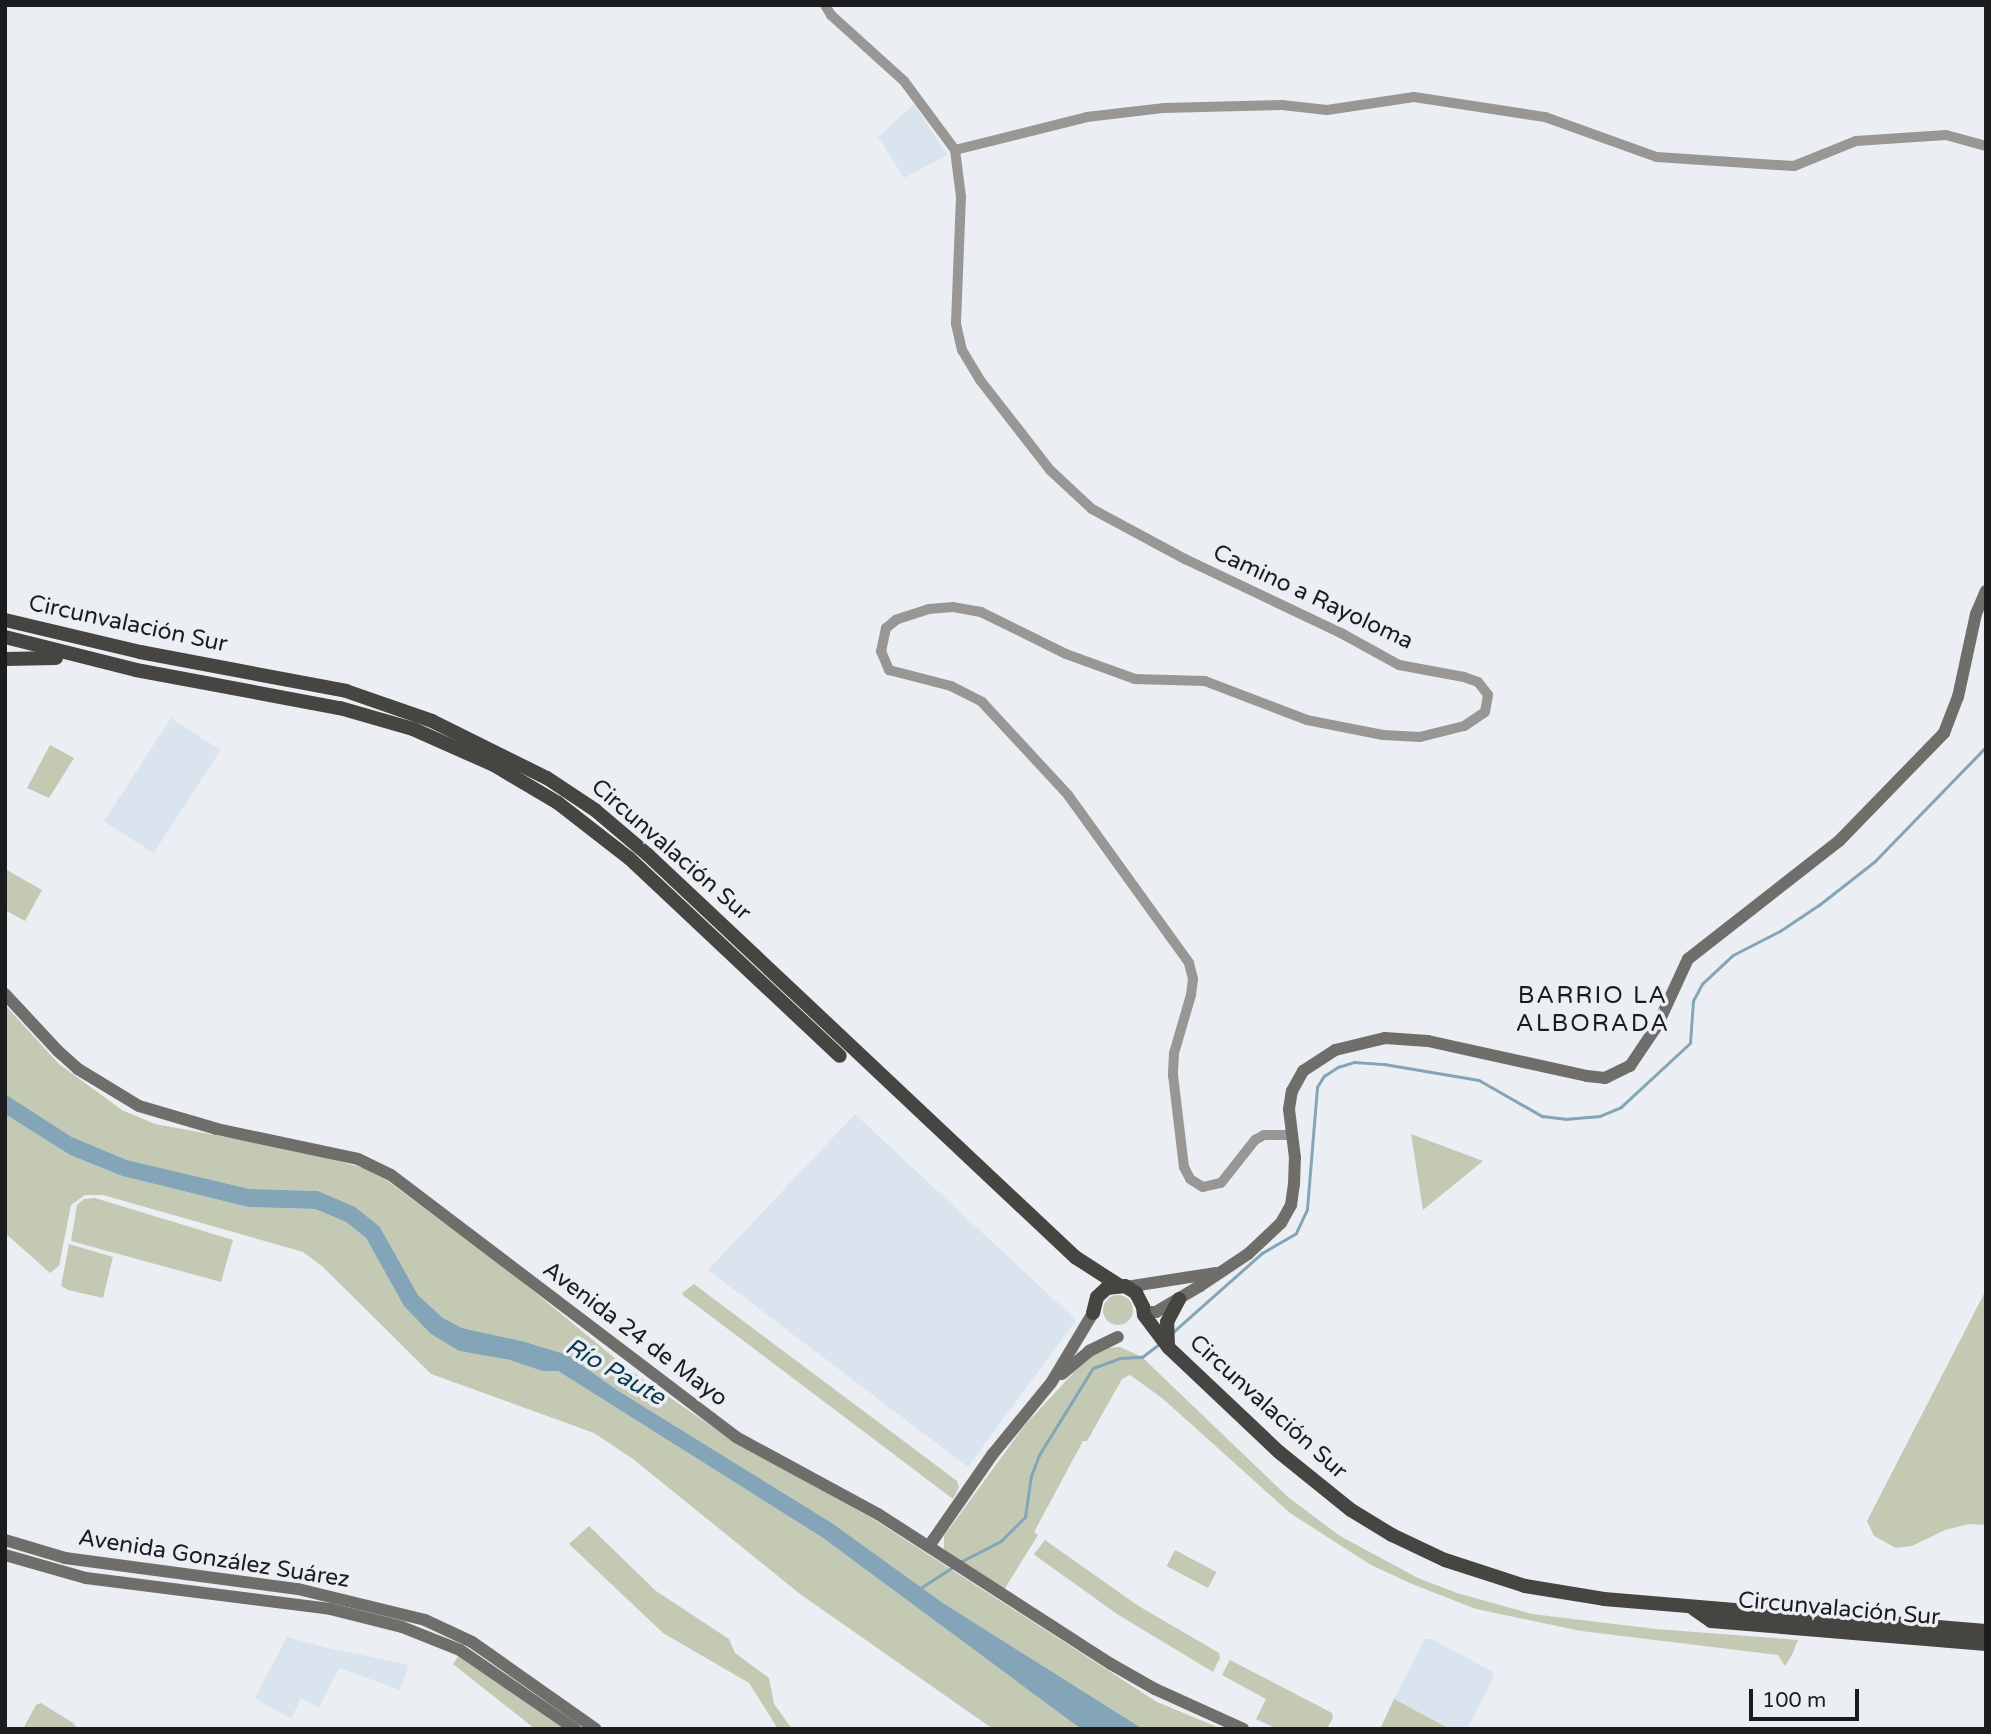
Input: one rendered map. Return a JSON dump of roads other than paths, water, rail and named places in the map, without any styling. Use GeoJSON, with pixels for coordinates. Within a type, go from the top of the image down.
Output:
{"type":"FeatureCollection","features":[{"type":"Feature","properties":{"kind":"highway","name":"Circunvalación Sur"},"geometry":{"type":"LineString","coordinates":[[5,620],[140,652],[346,691],[432,721],[547,778],[594,810],[641,848],[1075,1257],[1141,1299],[1143,1314],[1169,1348],[1311,1480],[1362,1517],[1414,1547],[1470,1569],[1525,1586],[1604,1599],[1986,1631]]}},
{"type":"Feature","properties":{"kind":"highway","name":"Circunvalación Sur"},"geometry":{"type":"LineString","coordinates":[[5,638],[83,658],[98,667],[352,711],[414,729],[494,765],[558,803],[629,858],[840,1056]]}},
{"type":"Feature","properties":{"kind":"highway"},"geometry":{"type":"LineString","coordinates":[[5,659],[83,658]]}},
{"type":"Feature","properties":{"kind":"highway"},"geometry":{"type":"LineString","coordinates":[[1093,1313],[1094,1303],[1101,1292],[1123,1286]]}},
{"type":"Feature","properties":{"kind":"highway"},"geometry":{"type":"LineString","coordinates":[[1169,1348],[1167,1322],[1179,1299]]}},
{"type":"Feature","properties":{"kind":"highway","name":"Circunvalación Sur"},"geometry":{"type":"LineString","coordinates":[[1692,1608],[1711,1621],[1986,1644]]}},
{"type":"Feature","properties":{"kind":"main road"},"geometry":{"type":"LineString","coordinates":[[1143,1314],[1156,1312],[1248,1255],[1287,1214],[1294,1185],[1289,1102],[1303,1071],[1335,1050],[1385,1038],[1428,1041],[1587,1076],[1605,1077],[1630,1066],[1657,1026],[1688,958],[1839,841],[1944,733],[1958,697],[1976,614],[1986,592]]}},
{"type":"Feature","properties":{"kind":"main road","name":"Avenida 24 de Mayo"},"geometry":{"type":"LineString","coordinates":[[5,994],[58,1051],[98,1084],[139,1106],[217,1129],[358,1159],[391,1175],[736,1437],[878,1514],[1155,1689],[1243,1729]]}},
{"type":"Feature","properties":{"kind":"main road"},"geometry":{"type":"LineString","coordinates":[[1123,1286],[1222,1271]]}},
{"type":"Feature","properties":{"kind":"main road"},"geometry":{"type":"LineString","coordinates":[[929,1546],[985,1465],[1051,1383],[1093,1313]]}},
{"type":"Feature","properties":{"kind":"main road"},"geometry":{"type":"LineString","coordinates":[[1051,1383],[1089,1351],[1118,1336]]}},
{"type":"Feature","properties":{"kind":"main road","name":"Avenida González Suárez"},"geometry":{"type":"LineString","coordinates":[[5,1540],[65,1558],[298,1589],[425,1620],[472,1642],[596,1729]]}},
{"type":"Feature","properties":{"kind":"main road","name":"Avenida González Suárez"},"geometry":{"type":"LineString","coordinates":[[5,1555],[86,1578],[330,1609],[402,1627],[460,1650],[575,1729]]}},
{"type":"Feature","properties":{"kind":"street","name":"Camino a Rayoloma"},"geometry":{"type":"LineString","coordinates":[[825,5],[831,15],[904,80],[955,150],[961,197],[956,324],[962,350],[979,380],[1050,470],[1092,509],[1185,559],[1341,633],[1399,665],[1464,677],[1478,682],[1488,695],[1485,712],[1464,726],[1420,737],[1383,735],[1307,720],[1205,681],[1135,679],[1066,654],[981,612],[953,607],[929,609],[897,620],[886,628],[881,651],[889,670],[951,686],[982,702],[1068,795],[1189,963],[1193,979],[1191,995],[1174,1053],[1173,1075],[1184,1167],[1190,1179],[1203,1187],[1221,1183],[1255,1140],[1264,1135],[1293,1135]]}},
{"type":"Feature","properties":{"kind":"street"},"geometry":{"type":"LineString","coordinates":[[955,150],[1097,116],[1164,108],[1282,105],[1327,110],[1414,97],[1545,117],[1657,157],[1794,166],[1856,141],[1946,135],[1986,146]]}},
{"type":"Feature","properties":{"kind":"water"},"geometry":{"type":"Polygon","coordinates":[[[5,1094],[72,1137],[127,1160],[250,1189],[318,1191],[355,1207],[380,1227],[418,1295],[443,1318],[462,1328],[522,1341],[568,1355],[617,1390],[832,1523],[943,1603],[1143,1729],[1081,1729],[823,1538],[558,1371],[542,1371],[510,1360],[459,1351],[431,1334],[404,1306],[366,1238],[346,1222],[315,1209],[248,1207],[122,1176],[70,1155],[5,1114],[5,1094]]]}},
{"type":"Feature","properties":{"kind":"waterway"},"geometry":{"type":"LineString","coordinates":[[1172,1333],[1262,1253],[1296,1233],[1307,1209],[1317,1087],[1324,1076],[1338,1067],[1354,1062],[1384,1064],[1479,1080],[1542,1116],[1565,1119],[1600,1116],[1621,1107],[1690,1043],[1693,1001],[1702,984],[1733,955],[1780,931],[1819,905],[1874,862],[1986,747]]}},
{"type":"Feature","properties":{"kind":"waterway"},"geometry":{"type":"LineString","coordinates":[[960,1562],[1001,1541],[1025,1517],[1031,1476],[1039,1455],[1093,1368],[1120,1358],[1142,1357],[1159,1344]]}},
{"type":"Feature","properties":{"kind":"waterway"},"geometry":{"type":"LineString","coordinates":[[919,1589],[951,1568]]}},
{"type":"Feature","properties":{"kind":"district","name":"BARRIO LA ALBORADA"},"geometry":{"type":"Point","coordinates":[1593,1010]}},
{"type":"Feature","properties":{"kind":"water label","name":"Río Paute"},"geometry":{"type":"Point","coordinates":[615,1372]}}]}
